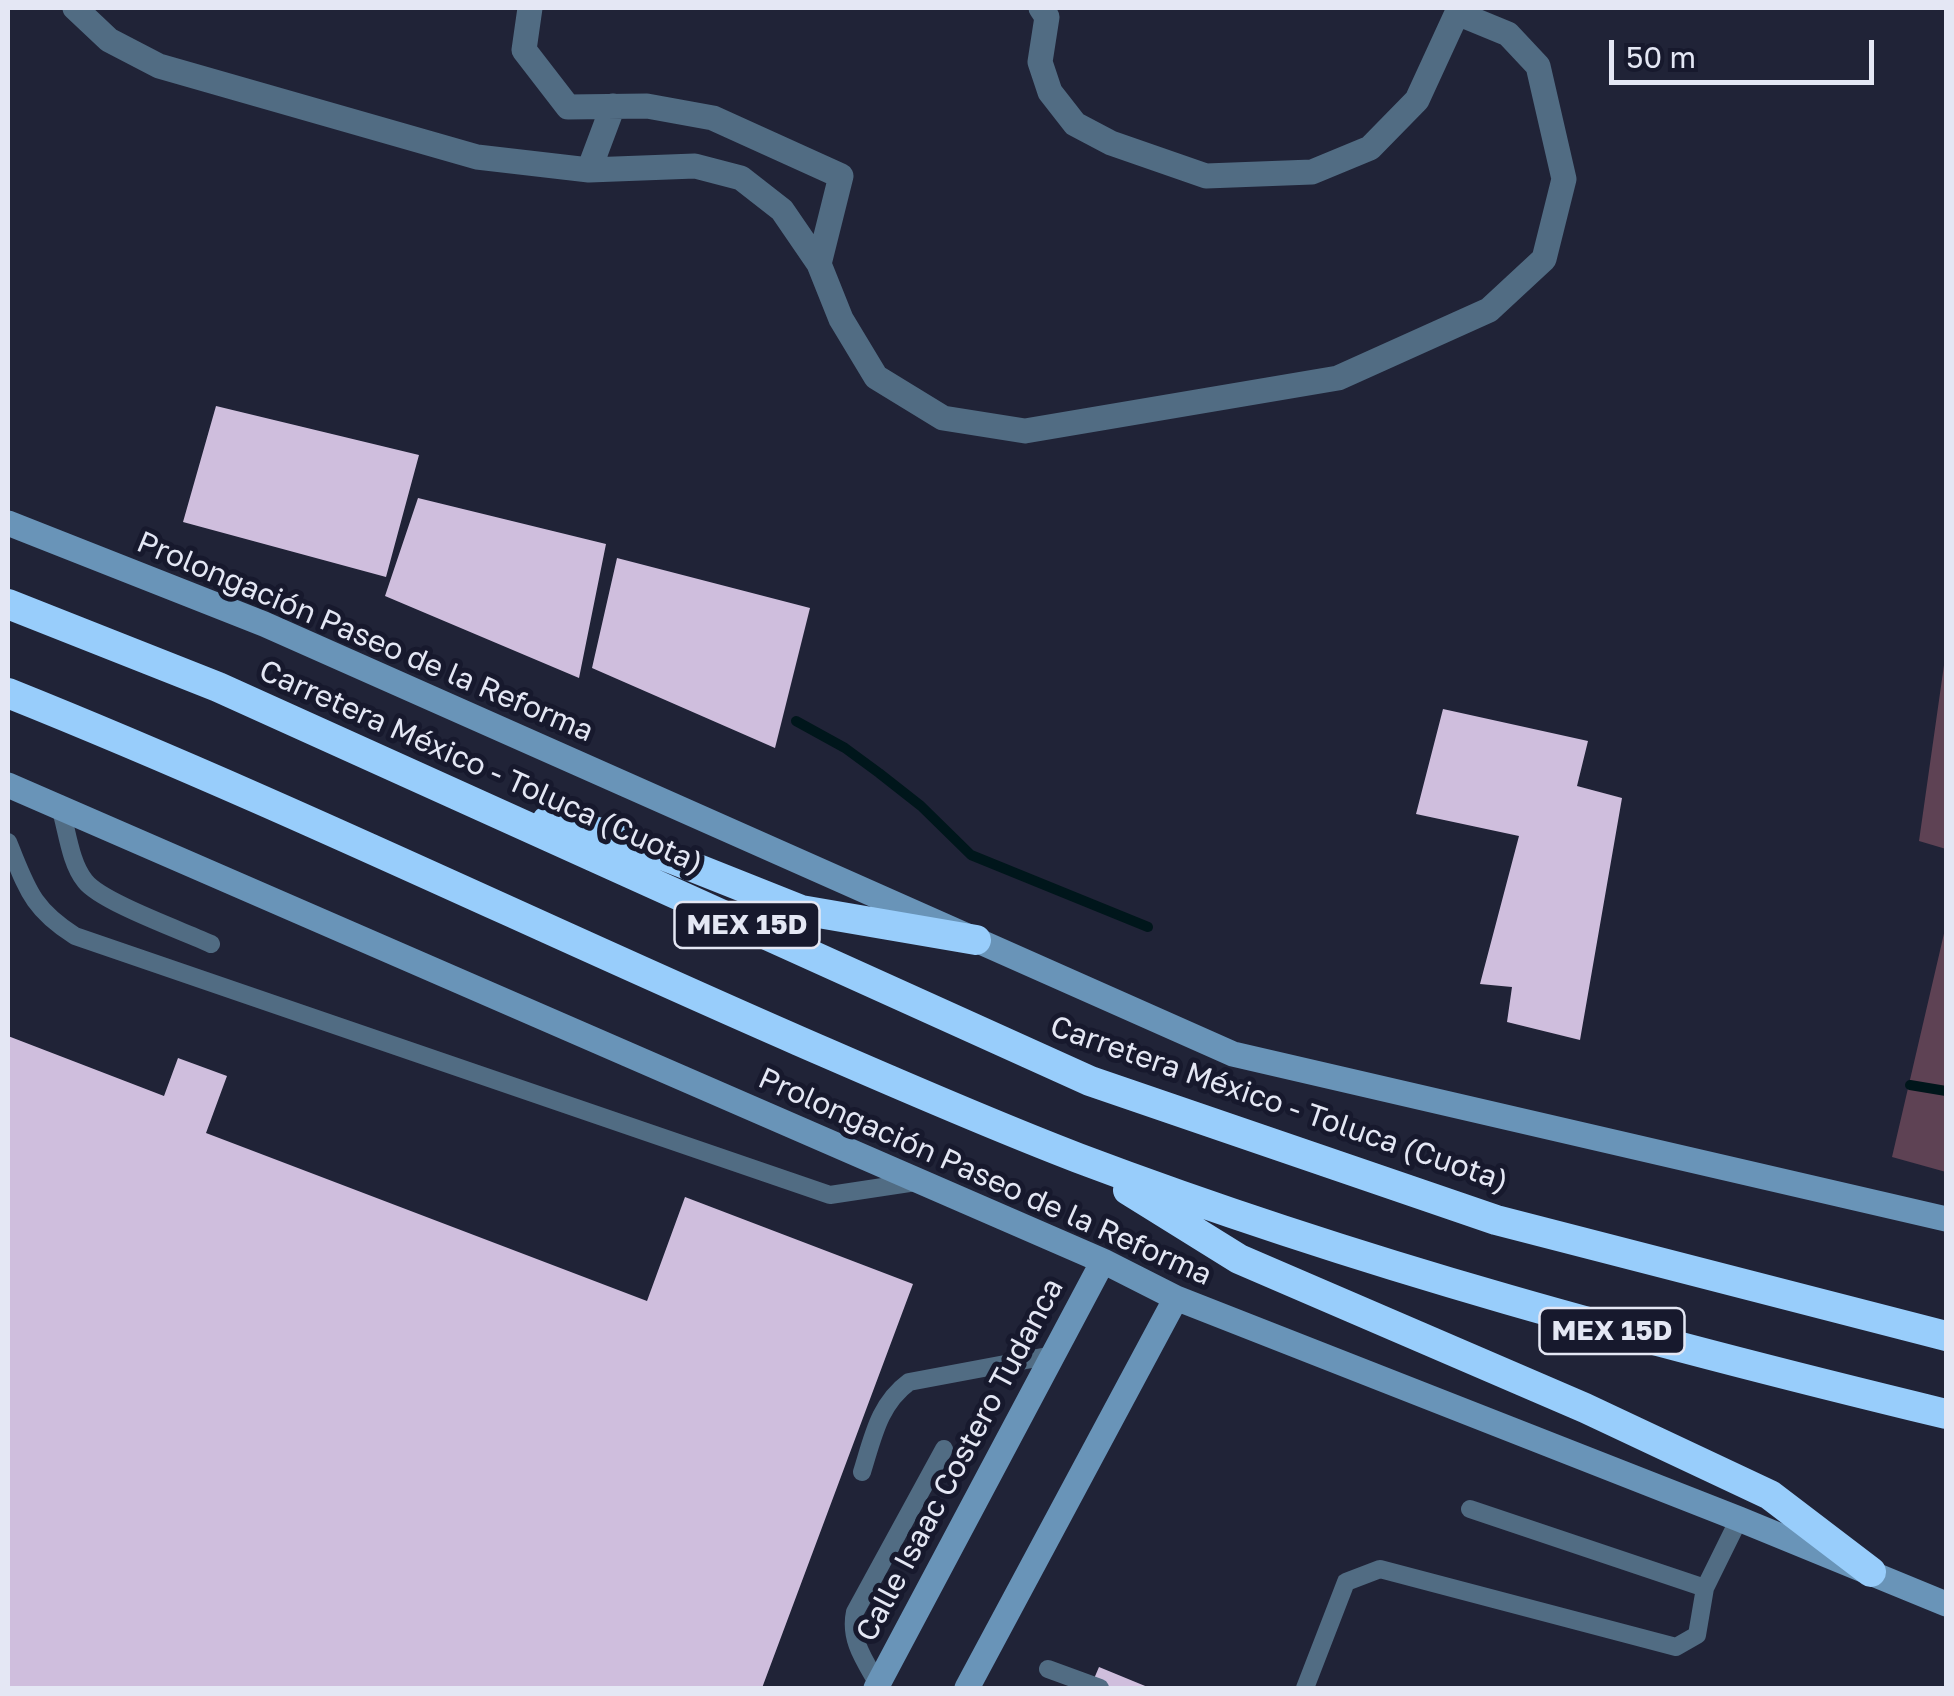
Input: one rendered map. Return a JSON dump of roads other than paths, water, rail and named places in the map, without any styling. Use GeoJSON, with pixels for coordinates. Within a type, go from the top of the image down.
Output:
{"type":"FeatureCollection","features":[{"type":"Feature","properties":{"kind":"highway","name":"Carretera México - Toluca (Cuota)"},"geometry":{"type":"LineString","coordinates":[[8,604],[218,688],[1090,1081],[1496,1220],[1946,1336]]}},
{"type":"Feature","properties":{"kind":"highway","name":"MEX 15D"},"geometry":{"type":"LineString","coordinates":[[8,692],[178,761],[682,990],[1074,1157],[1282,1232],[1554,1316],[1946,1414]]}},
{"type":"Feature","properties":{"kind":"highway"},"geometry":{"type":"LineString","coordinates":[[491,809],[615,836],[801,910],[976,940]]}},
{"type":"Feature","properties":{"kind":"highway"},"geometry":{"type":"LineString","coordinates":[[1074,1157],[1239,1259],[1585,1408],[1770,1495],[1871,1572]]}},
{"type":"Feature","properties":{"kind":"main road","name":"Prolongación Paseo de la Reforma"},"geometry":{"type":"LineString","coordinates":[[8,522],[264,624],[1233,1054],[1946,1219]]}},
{"type":"Feature","properties":{"kind":"main road","name":"Prolongación Paseo de la Reforma"},"geometry":{"type":"LineString","coordinates":[[8,785],[1102,1261],[1176,1298],[1946,1604]]}},
{"type":"Feature","properties":{"kind":"main road","name":"Calle Isaac Costero Tudanca"},"geometry":{"type":"LineString","coordinates":[[877,1686],[1102,1261]]}},
{"type":"Feature","properties":{"kind":"main road"},"geometry":{"type":"LineString","coordinates":[[967,1688],[1176,1298]]}},
{"type":"Feature","properties":{"kind":"street"},"geometry":{"type":"LineString","coordinates":[[75,8],[108,40],[159,66],[477,157],[589,170],[695,166],[741,178],[782,210],[819,264],[841,319],[876,378],[943,418],[1026,431],[1338,378],[1489,310],[1544,260],[1564,179],[1538,66],[1508,34],[1458,10],[1417,100],[1370,148],[1312,172],[1206,176],[1111,144],[1074,124],[1050,92],[1040,62],[1047,17],[1041,8]]}},
{"type":"Feature","properties":{"kind":"street"},"geometry":{"type":"LineString","coordinates":[[530,8],[524,50],[568,107],[646,106],[713,118],[841,176],[819,264]]}},
{"type":"Feature","properties":{"kind":"street"},"geometry":{"type":"LineString","coordinates":[[589,170],[612,106]]}},
{"type":"Feature","properties":{"kind":"lane"},"geometry":{"type":"LineString","coordinates":[[60,807],[85,882],[102,894],[210,944]]}},
{"type":"Feature","properties":{"kind":"lane"},"geometry":{"type":"LineString","coordinates":[[8,842],[30,894],[48,918],[76,936],[830,1194],[916,1182]]}},
{"type":"Feature","properties":{"kind":"lane"},"geometry":{"type":"LineString","coordinates":[[862,1472],[881,1413],[892,1394],[909,1382],[1052,1355]]}},
{"type":"Feature","properties":{"kind":"lane"},"geometry":{"type":"LineString","coordinates":[[877,1686],[855,1642],[855,1612],[944,1449]]}},
{"type":"Feature","properties":{"kind":"lane"},"geometry":{"type":"LineString","coordinates":[[1470,1509],[1705,1588]]}},
{"type":"Feature","properties":{"kind":"lane"},"geometry":{"type":"LineString","coordinates":[[1305,1688],[1346,1582],[1380,1569],[1676,1648],[1697,1635],[1705,1588],[1738,1519]]}},
{"type":"Feature","properties":{"kind":"lane"},"geometry":{"type":"LineString","coordinates":[[1048,1669],[1100,1688]]}},
{"type":"Feature","properties":{"kind":"waterway"},"geometry":{"type":"LineString","coordinates":[[796,721],[845,748],[879,773],[921,806],[971,855],[1148,927]]}},
{"type":"Feature","properties":{"kind":"waterway"},"geometry":{"type":"LineString","coordinates":[[1910,1085],[1946,1091]]}}]}
